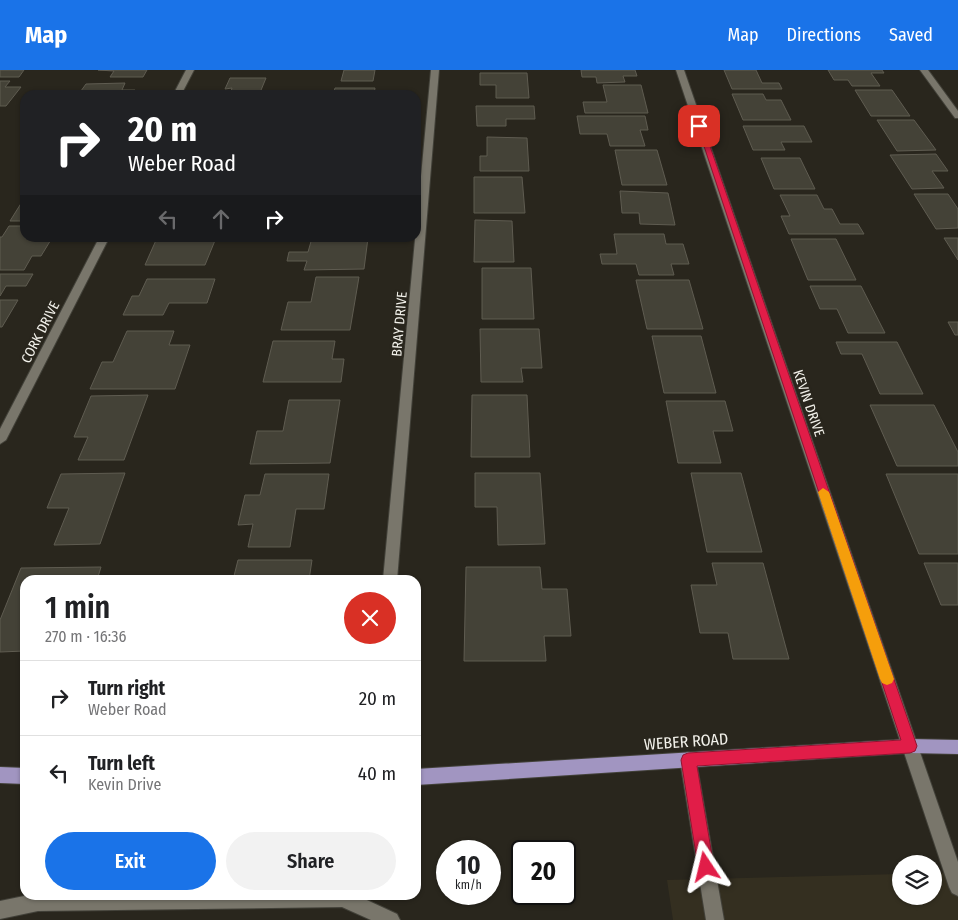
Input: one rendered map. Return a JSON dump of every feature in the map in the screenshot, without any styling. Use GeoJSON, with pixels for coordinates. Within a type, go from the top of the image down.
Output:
{"type":"FeatureCollection","features":[{"type":"Feature","properties":{"kind":"main road","name":"WEBER ROAD"},"geometry":{"type":"LineString","coordinates":[[421,777],[910,746],[958,747]]}},
{"type":"Feature","properties":{"kind":"main road"},"geometry":{"type":"LineString","coordinates":[[0,776],[20,776]]}},
{"type":"Feature","properties":{"kind":"street"},"geometry":{"type":"LineString","coordinates":[[180,90],[190,70]]}},
{"type":"Feature","properties":{"kind":"street","name":"BRAY DRIVE"},"geometry":{"type":"LineString","coordinates":[[421,229],[435,70]]}},
{"type":"Feature","properties":{"kind":"street","name":"KEVIN DRIVE"},"geometry":{"type":"LineString","coordinates":[[680,70],[958,887]]}},
{"type":"Feature","properties":{"kind":"street"},"geometry":{"type":"LineString","coordinates":[[924,70],[958,116]]}},
{"type":"Feature","properties":{"kind":"street","name":"CORK DRIVE"},"geometry":{"type":"LineString","coordinates":[[0,440],[102,242]]}},
{"type":"Feature","properties":{"kind":"street","name":"BRAY DRIVE"},"geometry":{"type":"LineString","coordinates":[[390,575],[420,242]]}},
{"type":"Feature","properties":{"kind":"street"},"geometry":{"type":"LineString","coordinates":[[688,760],[715,920]]}},
{"type":"Feature","properties":{"kind":"street"},"geometry":{"type":"LineString","coordinates":[[0,910],[38,902],[160,900]]}},
{"type":"Feature","properties":{"kind":"street"},"geometry":{"type":"LineString","coordinates":[[349,900],[391,920]]}},
{"type":"Feature","properties":{"kind":"shaded area"},"geometry":{"type":"Polygon","coordinates":[[[958,872],[958,920],[673,920],[667,880],[892,874],[892,905],[942,905],[942,873],[958,872]]]}},
{"type":"Feature","properties":{"kind":"building"},"geometry":{"type":"Polygon","coordinates":[[[0,70],[24,70],[19,77],[0,77],[0,70]]]}},
{"type":"Feature","properties":{"kind":"building"},"geometry":{"type":"Polygon","coordinates":[[[98,70],[147,70],[143,77],[110,77],[114,71],[98,70]]]}},
{"type":"Feature","properties":{"kind":"building"},"geometry":{"type":"Polygon","coordinates":[[[344,70],[375,70],[373,81],[341,81],[344,70]]]}},
{"type":"Feature","properties":{"kind":"building"},"geometry":{"type":"Polygon","coordinates":[[[581,70],[635,70],[637,76],[623,76],[625,82],[597,83],[596,77],[582,77],[581,70]]]}},
{"type":"Feature","properties":{"kind":"building"},"geometry":{"type":"Polygon","coordinates":[[[724,70],[756,70],[762,83],[779,83],[782,89],[732,89],[724,70]]]}},
{"type":"Feature","properties":{"kind":"building"},"geometry":{"type":"Polygon","coordinates":[[[828,70],[882,70],[884,73],[871,73],[880,86],[852,86],[848,80],[834,80],[828,70]]]}},
{"type":"Feature","properties":{"kind":"building"},"geometry":{"type":"Polygon","coordinates":[[[480,73],[527,73],[529,98],[496,98],[496,85],[480,85],[480,73]]]}},
{"type":"Feature","properties":{"kind":"building"},"geometry":{"type":"Polygon","coordinates":[[[230,78],[266,78],[261,90],[225,89],[230,78]]]}},
{"type":"Feature","properties":{"kind":"building"},"geometry":{"type":"Polygon","coordinates":[[[0,81],[10,81],[5,87],[21,87],[6,106],[0,106],[0,81]]]}},
{"type":"Feature","properties":{"kind":"building"},"geometry":{"type":"Polygon","coordinates":[[[125,83],[122,90],[82,90],[86,84],[125,83]]]}},
{"type":"Feature","properties":{"kind":"building"},"geometry":{"type":"Polygon","coordinates":[[[603,85],[641,85],[648,113],[585,113],[583,102],[607,102],[603,85]]]}},
{"type":"Feature","properties":{"kind":"building"},"geometry":{"type":"Polygon","coordinates":[[[335,88],[375,88],[375,90],[334,90],[335,88]]]}},
{"type":"Feature","properties":{"kind":"building"},"geometry":{"type":"Polygon","coordinates":[[[855,90],[892,90],[910,116],[871,116],[855,90]]]}},
{"type":"Feature","properties":{"kind":"building"},"geometry":{"type":"Polygon","coordinates":[[[732,94],[763,94],[766,100],[781,100],[791,120],[743,120],[732,94]]]}},
{"type":"Feature","properties":{"kind":"building"},"geometry":{"type":"Polygon","coordinates":[[[476,106],[534,106],[535,119],[506,119],[506,126],[477,126],[476,106]]]}},
{"type":"Feature","properties":{"kind":"building"},"geometry":{"type":"Polygon","coordinates":[[[577,116],[645,116],[648,130],[640,130],[645,146],[610,146],[607,134],[580,134],[577,116]]]}},
{"type":"Feature","properties":{"kind":"building"},"geometry":{"type":"Polygon","coordinates":[[[877,120],[914,120],[936,150],[897,151],[877,120]]]}},
{"type":"Feature","properties":{"kind":"building"},"geometry":{"type":"Polygon","coordinates":[[[743,126],[804,126],[812,142],[781,142],[785,150],[753,150],[743,126]]]}},
{"type":"Feature","properties":{"kind":"building"},"geometry":{"type":"Polygon","coordinates":[[[487,137],[527,138],[529,171],[480,171],[480,156],[487,156],[487,137]]]}},
{"type":"Feature","properties":{"kind":"building"},"geometry":{"type":"Polygon","coordinates":[[[615,150],[657,150],[667,185],[622,185],[615,150]]]}},
{"type":"Feature","properties":{"kind":"building"},"geometry":{"type":"Polygon","coordinates":[[[936,154],[948,171],[932,171],[944,188],[912,189],[890,155],[936,154]]]}},
{"type":"Feature","properties":{"kind":"building"},"geometry":{"type":"Polygon","coordinates":[[[761,158],[800,158],[815,189],[774,189],[761,158]]]}},
{"type":"Feature","properties":{"kind":"building"},"geometry":{"type":"Polygon","coordinates":[[[474,177],[522,177],[525,213],[474,213],[474,177]]]}},
{"type":"Feature","properties":{"kind":"building"},"geometry":{"type":"Polygon","coordinates":[[[620,191],[668,193],[675,225],[640,224],[639,213],[622,213],[620,191]]]}},
{"type":"Feature","properties":{"kind":"building"},"geometry":{"type":"Polygon","coordinates":[[[914,194],[948,194],[958,209],[958,228],[936,229],[914,194]]]}},
{"type":"Feature","properties":{"kind":"building"},"geometry":{"type":"Polygon","coordinates":[[[780,195],[817,195],[824,209],[832,209],[840,224],[858,224],[864,234],[789,234],[781,216],[790,216],[780,195]]]}},
{"type":"Feature","properties":{"kind":"building"},"geometry":{"type":"Polygon","coordinates":[[[20,205],[20,221],[10,221],[20,205]]]}},
{"type":"Feature","properties":{"kind":"building"},"geometry":{"type":"Polygon","coordinates":[[[475,220],[512,221],[514,262],[474,262],[475,220]]]}},
{"type":"Feature","properties":{"kind":"building"},"geometry":{"type":"Polygon","coordinates":[[[9,226],[20,226],[20,242],[50,242],[41,256],[32,256],[24,270],[0,270],[0,237],[2,237],[9,226]]]}},
{"type":"Feature","properties":{"kind":"building"},"geometry":{"type":"Polygon","coordinates":[[[614,234],[664,234],[666,244],[683,244],[689,264],[671,264],[674,275],[639,275],[636,264],[602,264],[600,254],[617,254],[614,234]]]}},
{"type":"Feature","properties":{"kind":"building"},"geometry":{"type":"Polygon","coordinates":[[[944,238],[958,238],[958,260],[944,238]]]}},
{"type":"Feature","properties":{"kind":"building"},"geometry":{"type":"Polygon","coordinates":[[[791,239],[836,239],[856,280],[808,280],[791,239]]]}},
{"type":"Feature","properties":{"kind":"building"},"geometry":{"type":"Polygon","coordinates":[[[155,242],[214,242],[205,265],[145,265],[155,242]]]}},
{"type":"Feature","properties":{"kind":"building"},"geometry":{"type":"Polygon","coordinates":[[[311,242],[367,242],[364,269],[304,270],[307,261],[287,261],[289,252],[308,252],[311,242]]]}},
{"type":"Feature","properties":{"kind":"building"},"geometry":{"type":"Polygon","coordinates":[[[482,268],[531,268],[534,319],[482,319],[482,268]]]}},
{"type":"Feature","properties":{"kind":"building"},"geometry":{"type":"Polygon","coordinates":[[[0,274],[33,274],[26,286],[6,286],[0,296],[0,274]]]}},
{"type":"Feature","properties":{"kind":"building"},"geometry":{"type":"Polygon","coordinates":[[[316,277],[359,277],[350,330],[281,330],[288,302],[311,302],[316,277]]]}},
{"type":"Feature","properties":{"kind":"building"},"geometry":{"type":"Polygon","coordinates":[[[147,279],[215,279],[207,303],[169,303],[163,315],[123,315],[132,296],[139,296],[147,279]]]}},
{"type":"Feature","properties":{"kind":"building"},"geometry":{"type":"Polygon","coordinates":[[[636,280],[689,280],[703,329],[647,329],[636,280]]]}},
{"type":"Feature","properties":{"kind":"building"},"geometry":{"type":"Polygon","coordinates":[[[810,286],[861,286],[885,333],[848,333],[837,309],[820,309],[810,286]]]}},
{"type":"Feature","properties":{"kind":"building"},"geometry":{"type":"Polygon","coordinates":[[[0,300],[18,300],[2,327],[0,327],[0,300]]]}},
{"type":"Feature","properties":{"kind":"building"},"geometry":{"type":"Polygon","coordinates":[[[948,322],[958,322],[958,335],[955,335],[948,322]]]}},
{"type":"Feature","properties":{"kind":"building"},"geometry":{"type":"Polygon","coordinates":[[[480,329],[539,329],[542,368],[521,368],[523,382],[481,382],[480,329]]]}},
{"type":"Feature","properties":{"kind":"building"},"geometry":{"type":"Polygon","coordinates":[[[127,331],[174,331],[169,345],[190,345],[175,389],[90,389],[102,362],[113,362],[127,331]]]}},
{"type":"Feature","properties":{"kind":"building"},"geometry":{"type":"Polygon","coordinates":[[[652,336],[701,336],[716,393],[664,393],[652,336]]]}},
{"type":"Feature","properties":{"kind":"building"},"geometry":{"type":"Polygon","coordinates":[[[273,341],[335,341],[332,359],[344,359],[341,382],[263,382],[273,341]]]}},
{"type":"Feature","properties":{"kind":"building"},"geometry":{"type":"Polygon","coordinates":[[[836,342],[897,342],[923,394],[880,394],[862,354],[841,354],[836,342]]]}},
{"type":"Feature","properties":{"kind":"building"},"geometry":{"type":"Polygon","coordinates":[[[148,395],[124,460],[78,460],[88,437],[74,437],[91,396],[148,395]]]}},
{"type":"Feature","properties":{"kind":"building"},"geometry":{"type":"Polygon","coordinates":[[[472,395],[527,395],[530,457],[471,457],[472,395]]]}},
{"type":"Feature","properties":{"kind":"building"},"geometry":{"type":"Polygon","coordinates":[[[289,400],[340,400],[330,463],[250,464],[257,431],[283,431],[289,400]]]}},
{"type":"Feature","properties":{"kind":"building"},"geometry":{"type":"Polygon","coordinates":[[[666,401],[725,401],[733,431],[713,431],[721,463],[678,463],[666,401]]]}},
{"type":"Feature","properties":{"kind":"building"},"geometry":{"type":"Polygon","coordinates":[[[870,405],[934,405],[958,452],[958,466],[897,466],[870,405]]]}},
{"type":"Feature","properties":{"kind":"building"},"geometry":{"type":"Polygon","coordinates":[[[125,473],[100,544],[54,545],[69,508],[47,508],[61,474],[125,473]]]}},
{"type":"Feature","properties":{"kind":"building"},"geometry":{"type":"Polygon","coordinates":[[[475,473],[540,473],[545,544],[498,545],[497,507],[475,507],[475,473]]]}},
{"type":"Feature","properties":{"kind":"building"},"geometry":{"type":"Polygon","coordinates":[[[691,473],[741,473],[762,552],[707,552],[691,473]]]}},
{"type":"Feature","properties":{"kind":"building"},"geometry":{"type":"Polygon","coordinates":[[[265,474],[329,474],[324,509],[296,509],[290,547],[248,547],[253,524],[238,525],[245,495],[260,495],[265,474]]]}},
{"type":"Feature","properties":{"kind":"building"},"geometry":{"type":"Polygon","coordinates":[[[886,474],[958,474],[958,554],[919,554],[886,474]]]}},
{"type":"Feature","properties":{"kind":"building"},"geometry":{"type":"Polygon","coordinates":[[[238,560],[312,560],[310,575],[234,575],[238,560]]]}},
{"type":"Feature","properties":{"kind":"building"},"geometry":{"type":"Polygon","coordinates":[[[712,563],[763,563],[789,659],[733,659],[728,633],[700,633],[691,585],[717,585],[712,563]]]}},
{"type":"Feature","properties":{"kind":"building"},"geometry":{"type":"Polygon","coordinates":[[[924,563],[958,563],[958,605],[941,605],[924,563]]]}},
{"type":"Feature","properties":{"kind":"building"},"geometry":{"type":"Polygon","coordinates":[[[101,567],[99,575],[20,575],[20,651],[0,652],[0,620],[21,568],[101,567]]]}},
{"type":"Feature","properties":{"kind":"building"},"geometry":{"type":"Polygon","coordinates":[[[466,567],[540,567],[542,589],[567,589],[571,636],[544,636],[546,661],[464,661],[466,567]]]}},
{"type":"Feature","properties":{"kind":"slow traffic"},"geometry":{"type":"LineString","coordinates":[[823,492],[887,679]]}},
{"type":"Feature","properties":{"kind":"route"},"geometry":{"type":"LineString","coordinates":[[699,126],[910,746],[688,760],[706,867]]}}]}
